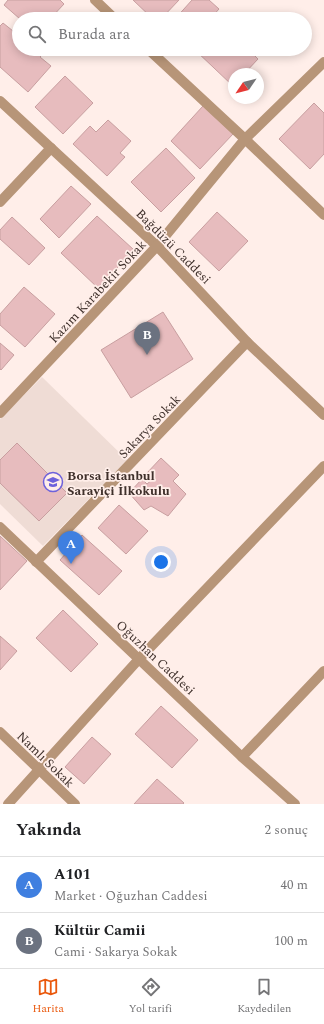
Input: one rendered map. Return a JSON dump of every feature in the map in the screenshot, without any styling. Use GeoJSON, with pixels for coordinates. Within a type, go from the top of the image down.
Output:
{"type":"FeatureCollection","features":[{"type":"Feature","properties":{"kind":"street"},"geometry":{"type":"LineString","coordinates":[[95,0],[108,12]]}},
{"type":"Feature","properties":{"kind":"street"},"geometry":{"type":"LineString","coordinates":[[156,56],[324,215]]}},
{"type":"Feature","properties":{"kind":"street","name":"Kazım Karabekir Sokak"},"geometry":{"type":"LineString","coordinates":[[0,413],[157,246],[245,139],[324,62]]}},
{"type":"Feature","properties":{"kind":"street","name":"Bağdüzü Caddesi"},"geometry":{"type":"LineString","coordinates":[[0,100],[157,246],[247,342],[324,415]]}},
{"type":"Feature","properties":{"kind":"street"},"geometry":{"type":"LineString","coordinates":[[0,202],[51,148]]}},
{"type":"Feature","properties":{"kind":"street","name":"Sakarya Sokak"},"geometry":{"type":"LineString","coordinates":[[36,562],[247,342]]}},
{"type":"Feature","properties":{"kind":"street"},"geometry":{"type":"LineString","coordinates":[[8,804],[38,769],[139,659],[324,466]]}},
{"type":"Feature","properties":{"kind":"street","name":"Oğuzhan Caddesi"},"geometry":{"type":"LineString","coordinates":[[0,527],[242,757],[295,804]]}},
{"type":"Feature","properties":{"kind":"street"},"geometry":{"type":"LineString","coordinates":[[242,757],[324,671]]}},
{"type":"Feature","properties":{"kind":"street","name":"Namlı Sokak"},"geometry":{"type":"LineString","coordinates":[[0,732],[75,804]]}},
{"type":"Feature","properties":{"kind":"shaded area","name":"Borsa İstanbul Sarayiçi İlkokulu"},"geometry":{"type":"Polygon","coordinates":[[[42,377],[127,460],[43,546],[0,504],[0,419],[42,377]]]}},
{"type":"Feature","properties":{"kind":"building"},"geometry":{"type":"Polygon","coordinates":[[[8,0],[60,0],[64,4],[57,12],[12,12],[4,5],[8,0]]]}},
{"type":"Feature","properties":{"kind":"building"},"geometry":{"type":"Polygon","coordinates":[[[133,0],[179,0],[168,12],[146,12],[133,0]]]}},
{"type":"Feature","properties":{"kind":"building"},"geometry":{"type":"Polygon","coordinates":[[[192,0],[209,0],[219,9],[216,12],[181,12],[192,0]]]}},
{"type":"Feature","properties":{"kind":"building"},"geometry":{"type":"Polygon","coordinates":[[[3,23],[12,30],[12,56],[41,56],[40,57],[51,66],[28,92],[0,67],[0,26],[3,23]]]}},
{"type":"Feature","properties":{"kind":"building"},"geometry":{"type":"Polygon","coordinates":[[[201,56],[255,56],[258,59],[250,68],[228,68],[228,81],[201,56]]]}},
{"type":"Feature","properties":{"kind":"building"},"geometry":{"type":"Polygon","coordinates":[[[65,76],[93,103],[63,134],[35,107],[65,76]]]}},
{"type":"Feature","properties":{"kind":"building"},"geometry":{"type":"Polygon","coordinates":[[[314,103],[324,113],[324,154],[310,169],[279,139],[314,103]]]}},
{"type":"Feature","properties":{"kind":"building"},"geometry":{"type":"Polygon","coordinates":[[[203,106],[233,134],[200,169],[171,141],[203,106]]]}},
{"type":"Feature","properties":{"kind":"building"},"geometry":{"type":"Polygon","coordinates":[[[108,120],[131,141],[120,153],[125,157],[107,176],[73,144],[90,126],[96,132],[108,120]]]}},
{"type":"Feature","properties":{"kind":"building"},"geometry":{"type":"Polygon","coordinates":[[[166,148],[195,178],[161,212],[131,182],[166,148]]]}},
{"type":"Feature","properties":{"kind":"building"},"geometry":{"type":"Polygon","coordinates":[[[71,186],[91,204],[59,238],[40,219],[71,186]]]}},
{"type":"Feature","properties":{"kind":"building"},"geometry":{"type":"Polygon","coordinates":[[[217,212],[248,241],[219,271],[189,242],[217,212]]]}},
{"type":"Feature","properties":{"kind":"building"},"geometry":{"type":"Polygon","coordinates":[[[97,216],[134,250],[98,288],[61,253],[97,216]]]}},
{"type":"Feature","properties":{"kind":"building"},"geometry":{"type":"Polygon","coordinates":[[[12,217],[45,248],[29,265],[0,239],[0,230],[12,217]]]}},
{"type":"Feature","properties":{"kind":"building"},"geometry":{"type":"Polygon","coordinates":[[[24,287],[55,314],[25,347],[0,325],[0,314],[24,287]]]}},
{"type":"Feature","properties":{"kind":"building"},"geometry":{"type":"Polygon","coordinates":[[[163,312],[193,359],[131,398],[101,350],[163,312]]]}},
{"type":"Feature","properties":{"kind":"building"},"geometry":{"type":"Polygon","coordinates":[[[0,343],[14,355],[1,370],[0,369],[0,343]]]}},
{"type":"Feature","properties":{"kind":"building"},"geometry":{"type":"Polygon","coordinates":[[[17,443],[67,493],[39,521],[0,483],[0,460],[17,443]]]}},
{"type":"Feature","properties":{"kind":"building"},"geometry":{"type":"Polygon","coordinates":[[[161,458],[179,475],[173,481],[186,494],[168,516],[151,506],[144,510],[129,493],[142,479],[147,484],[153,479],[146,474],[161,458]]]}},
{"type":"Feature","properties":{"kind":"building"},"geometry":{"type":"Polygon","coordinates":[[[119,505],[148,531],[126,554],[98,528],[119,505]]]}},
{"type":"Feature","properties":{"kind":"building"},"geometry":{"type":"Polygon","coordinates":[[[82,535],[122,571],[99,595],[60,560],[82,535]]]}},
{"type":"Feature","properties":{"kind":"building"},"geometry":{"type":"Polygon","coordinates":[[[0,536],[27,561],[0,590],[0,536]]]}},
{"type":"Feature","properties":{"kind":"building"},"geometry":{"type":"Polygon","coordinates":[[[63,610],[98,644],[71,672],[36,638],[63,610]]]}},
{"type":"Feature","properties":{"kind":"building"},"geometry":{"type":"Polygon","coordinates":[[[0,636],[17,651],[0,670],[0,636]]]}},
{"type":"Feature","properties":{"kind":"building"},"geometry":{"type":"Polygon","coordinates":[[[161,706],[198,740],[172,768],[135,734],[161,706]]]}},
{"type":"Feature","properties":{"kind":"building"},"geometry":{"type":"Polygon","coordinates":[[[92,737],[111,754],[84,784],[65,767],[92,737]]]}},
{"type":"Feature","properties":{"kind":"building"},"geometry":{"type":"Polygon","coordinates":[[[157,779],[184,803],[134,804],[157,779]]]}},
{"type":"Feature","properties":{"kind":"place","name":"Kültür Camii"},"geometry":{"type":"Point","coordinates":[147,355]}},
{"type":"Feature","properties":{"kind":"place","name":"Borsa İstanbul Sarayiçi İlkokulu"},"geometry":{"type":"Point","coordinates":[53,482]}},
{"type":"Feature","properties":{"kind":"place","name":"A101"},"geometry":{"type":"Point","coordinates":[71,564]}}]}
